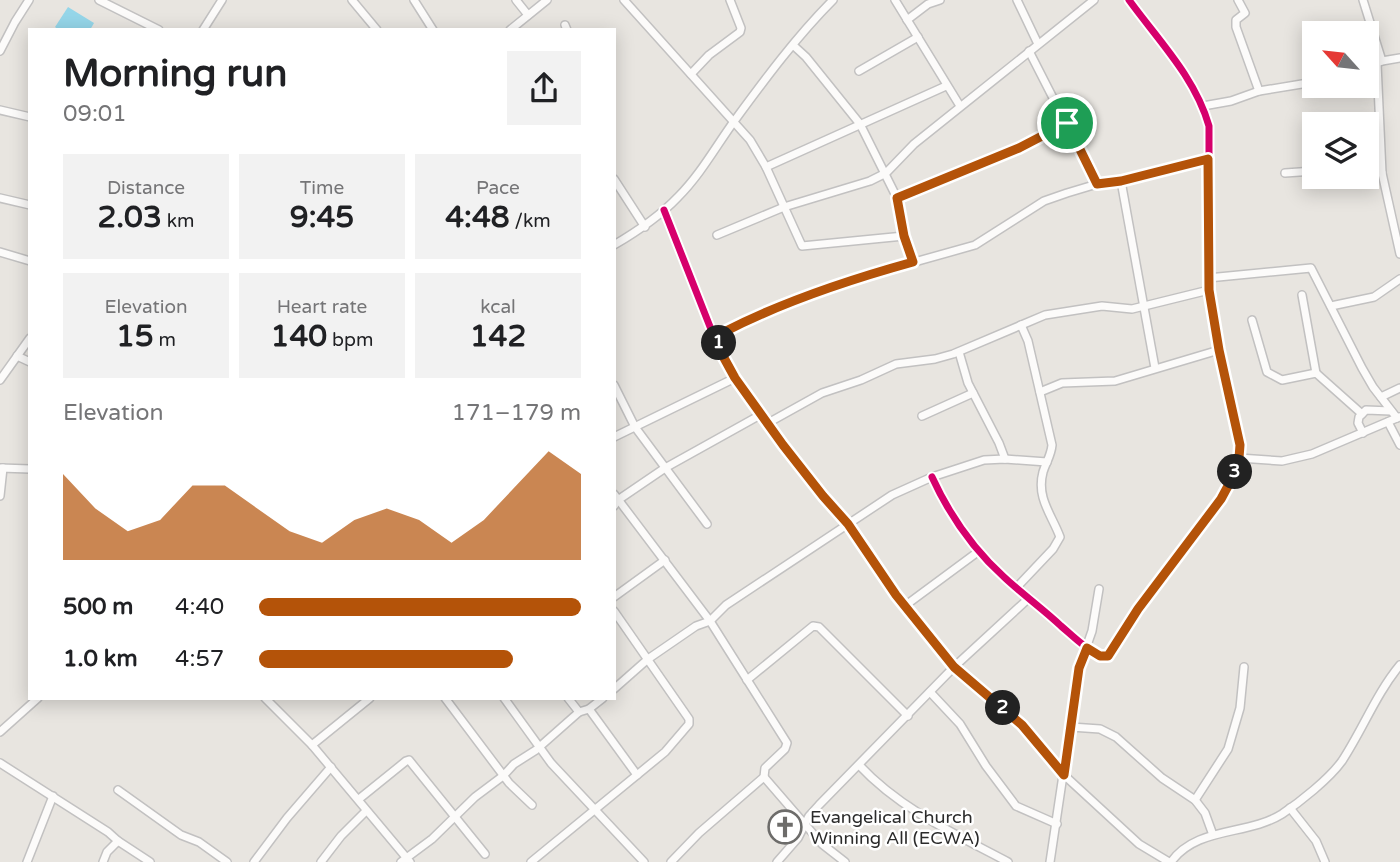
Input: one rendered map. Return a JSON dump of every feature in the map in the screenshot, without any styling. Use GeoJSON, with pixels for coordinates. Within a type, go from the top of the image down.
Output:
{"type":"FeatureCollection","features":[{"type":"Feature","properties":{"kind":"street"},"geometry":{"type":"LineString","coordinates":[[0,51],[29,0]]}},
{"type":"Feature","properties":{"kind":"street"},"geometry":{"type":"LineString","coordinates":[[99,0],[155,28]]}},
{"type":"Feature","properties":{"kind":"street"},"geometry":{"type":"LineString","coordinates":[[204,28],[222,0]]}},
{"type":"Feature","properties":{"kind":"street"},"geometry":{"type":"LineString","coordinates":[[352,0],[375,28]]}},
{"type":"Feature","properties":{"kind":"street"},"geometry":{"type":"LineString","coordinates":[[414,0],[432,28]]}},
{"type":"Feature","properties":{"kind":"street"},"geometry":{"type":"LineString","coordinates":[[516,0],[528,15]]}},
{"type":"Feature","properties":{"kind":"street"},"geometry":{"type":"LineString","coordinates":[[512,28],[547,0]]}},
{"type":"Feature","properties":{"kind":"street"},"geometry":{"type":"LineString","coordinates":[[624,0],[750,140],[766,167],[803,247],[904,236]]}},
{"type":"Feature","properties":{"kind":"street"},"geometry":{"type":"LineString","coordinates":[[691,74],[709,55],[740,32],[741,28],[730,0]]}},
{"type":"Feature","properties":{"kind":"street"},"geometry":{"type":"LineString","coordinates":[[616,244],[645,227],[705,167],[734,122],[833,0]]}},
{"type":"Feature","properties":{"kind":"street"},"geometry":{"type":"LineString","coordinates":[[895,0],[960,106]]}},
{"type":"Feature","properties":{"kind":"street"},"geometry":{"type":"LineString","coordinates":[[907,20],[928,4],[940,0]]}},
{"type":"Feature","properties":{"kind":"street"},"geometry":{"type":"LineString","coordinates":[[1017,0],[1038,44]]}},
{"type":"Feature","properties":{"kind":"street"},"geometry":{"type":"LineString","coordinates":[[717,235],[784,207],[870,181],[886,173],[960,106],[1094,0]]}},
{"type":"Feature","properties":{"kind":"street"},"geometry":{"type":"LineString","coordinates":[[932,477],[966,536],[1002,576],[1087,648],[1100,656],[1108,656],[1138,609],[1221,499],[1235,473],[1240,445],[1209,290],[1210,142],[1203,106],[1184,71],[1129,0]]}},
{"type":"Feature","properties":{"kind":"street"},"geometry":{"type":"LineString","coordinates":[[1238,0],[1245,13],[1236,20],[1236,27],[1259,91]]}},
{"type":"Feature","properties":{"kind":"street"},"geometry":{"type":"LineString","coordinates":[[1363,0],[1368,21]]}},
{"type":"Feature","properties":{"kind":"street"},"geometry":{"type":"LineString","coordinates":[[859,71],[918,37]]}},
{"type":"Feature","properties":{"kind":"street"},"geometry":{"type":"LineString","coordinates":[[794,46],[860,124],[897,198],[904,236],[913,262]]}},
{"type":"Feature","properties":{"kind":"street"},"geometry":{"type":"LineString","coordinates":[[1029,51],[1097,184]]}},
{"type":"Feature","properties":{"kind":"street"},"geometry":{"type":"LineString","coordinates":[[1400,58],[1379,62],[1382,173],[1400,254]]}},
{"type":"Feature","properties":{"kind":"street"},"geometry":{"type":"LineString","coordinates":[[1203,106],[1231,101],[1259,91],[1302,84]]}},
{"type":"Feature","properties":{"kind":"street"},"geometry":{"type":"LineString","coordinates":[[766,167],[946,86]]}},
{"type":"Feature","properties":{"kind":"street"},"geometry":{"type":"LineString","coordinates":[[0,110],[28,117]]}},
{"type":"Feature","properties":{"kind":"street"},"geometry":{"type":"LineString","coordinates":[[897,198],[1019,148],[1067,123]]}},
{"type":"Feature","properties":{"kind":"street"},"geometry":{"type":"LineString","coordinates":[[718,347],[724,332],[778,306],[827,288],[975,245],[1044,201],[1097,184],[1121,181],[1208,159]]}},
{"type":"Feature","properties":{"kind":"street"},"geometry":{"type":"LineString","coordinates":[[1285,173],[1302,172]]}},
{"type":"Feature","properties":{"kind":"street"},"geometry":{"type":"LineString","coordinates":[[1121,181],[1146,306],[1155,368]]}},
{"type":"Feature","properties":{"kind":"street"},"geometry":{"type":"LineString","coordinates":[[616,182],[645,227]]}},
{"type":"Feature","properties":{"kind":"street"},"geometry":{"type":"LineString","coordinates":[[0,198],[28,205]]}},
{"type":"Feature","properties":{"kind":"street"},"geometry":{"type":"LineString","coordinates":[[664,210],[718,347],[735,378],[823,496],[848,524],[896,595],[954,666],[1022,725],[1064,775],[1139,844],[1170,862],[1204,837],[1252,827],[1282,814],[1341,761],[1378,694],[1400,666]]}},
{"type":"Feature","properties":{"kind":"street"},"geometry":{"type":"LineString","coordinates":[[0,252],[28,260]]}},
{"type":"Feature","properties":{"kind":"street"},"geometry":{"type":"LineString","coordinates":[[1208,278],[1308,267],[1314,271],[1355,356],[1398,418],[1312,454],[1282,461],[1239,458]]}},
{"type":"Feature","properties":{"kind":"street"},"geometry":{"type":"LineString","coordinates":[[1331,306],[1374,298],[1400,279]]}},
{"type":"Feature","properties":{"kind":"street"},"geometry":{"type":"LineString","coordinates":[[768,423],[822,393],[862,380],[895,364],[934,359],[959,352],[1045,315],[1102,306],[1132,309],[1209,290]]}},
{"type":"Feature","properties":{"kind":"street"},"geometry":{"type":"LineString","coordinates":[[1302,295],[1316,373],[1362,414]]}},
{"type":"Feature","properties":{"kind":"street"},"geometry":{"type":"LineString","coordinates":[[1252,320],[1267,372],[1282,380],[1316,373]]}},
{"type":"Feature","properties":{"kind":"street"},"geometry":{"type":"LineString","coordinates":[[1016,587],[1053,550],[1060,537],[1046,510],[1042,495],[1043,473],[1051,455],[1052,445],[1021,325]]}},
{"type":"Feature","properties":{"kind":"street"},"geometry":{"type":"LineString","coordinates":[[0,380],[28,341]]}},
{"type":"Feature","properties":{"kind":"street"},"geometry":{"type":"LineString","coordinates":[[1040,392],[1062,383],[1115,381],[1219,350]]}},
{"type":"Feature","properties":{"kind":"street"},"geometry":{"type":"LineString","coordinates":[[959,352],[973,393],[1005,459]]}},
{"type":"Feature","properties":{"kind":"street"},"geometry":{"type":"LineString","coordinates":[[17,356],[28,361]]}},
{"type":"Feature","properties":{"kind":"street"},"geometry":{"type":"LineString","coordinates":[[616,436],[735,378]]}},
{"type":"Feature","properties":{"kind":"street"},"geometry":{"type":"LineString","coordinates":[[1381,397],[1400,388]]}},
{"type":"Feature","properties":{"kind":"street"},"geometry":{"type":"LineString","coordinates":[[616,389],[635,427],[707,524]]}},
{"type":"Feature","properties":{"kind":"street"},"geometry":{"type":"LineString","coordinates":[[922,416],[973,393]]}},
{"type":"Feature","properties":{"kind":"street"},"geometry":{"type":"LineString","coordinates":[[1363,433],[1358,423],[1359,417],[1366,410],[1391,411]]}},
{"type":"Feature","properties":{"kind":"street"},"geometry":{"type":"LineString","coordinates":[[616,499],[665,468],[762,414]]}},
{"type":"Feature","properties":{"kind":"street"},"geometry":{"type":"LineString","coordinates":[[1388,422],[1399,445]]}},
{"type":"Feature","properties":{"kind":"street"},"geometry":{"type":"LineString","coordinates":[[616,687],[648,659],[696,626],[710,621],[726,605],[892,495],[932,477],[984,460],[1047,463]]}},
{"type":"Feature","properties":{"kind":"street"},"geometry":{"type":"LineString","coordinates":[[0,496],[1,468],[28,469]]}},
{"type":"Feature","properties":{"kind":"street"},"geometry":{"type":"LineString","coordinates":[[616,501],[710,621],[787,743],[785,749],[768,763],[764,777],[699,833],[671,862]]}},
{"type":"Feature","properties":{"kind":"street"},"geometry":{"type":"LineString","coordinates":[[906,605],[979,551]]}},
{"type":"Feature","properties":{"kind":"street"},"geometry":{"type":"LineString","coordinates":[[616,596],[664,560]]}},
{"type":"Feature","properties":{"kind":"street"},"geometry":{"type":"LineString","coordinates":[[1050,862],[1079,668],[1087,648],[1099,589]]}},
{"type":"Feature","properties":{"kind":"street"},"geometry":{"type":"LineString","coordinates":[[777,862],[819,805],[954,666],[1029,598]]}},
{"type":"Feature","properties":{"kind":"street"},"geometry":{"type":"LineString","coordinates":[[531,862],[665,752],[689,724],[616,614]]}},
{"type":"Feature","properties":{"kind":"street"},"geometry":{"type":"LineString","coordinates":[[747,680],[813,626],[819,626],[908,716]]}},
{"type":"Feature","properties":{"kind":"street"},"geometry":{"type":"LineString","coordinates":[[1195,800],[1226,754],[1240,708],[1244,667]]}},
{"type":"Feature","properties":{"kind":"street"},"geometry":{"type":"LineString","coordinates":[[930,692],[960,724],[986,766],[1016,806],[1057,824]]}},
{"type":"Feature","properties":{"kind":"street"},"geometry":{"type":"LineString","coordinates":[[0,732],[36,700]]}},
{"type":"Feature","properties":{"kind":"street"},"geometry":{"type":"LineString","coordinates":[[267,700],[312,745],[359,799],[406,861],[514,764],[539,747],[579,712],[590,709],[601,700]]}},
{"type":"Feature","properties":{"kind":"street"},"geometry":{"type":"LineString","coordinates":[[312,745],[368,700]]}},
{"type":"Feature","properties":{"kind":"street"},"geometry":{"type":"LineString","coordinates":[[447,700],[503,776],[532,805]]}},
{"type":"Feature","properties":{"kind":"street"},"geometry":{"type":"LineString","coordinates":[[505,700],[551,763],[644,862]]}},
{"type":"Feature","properties":{"kind":"street"},"geometry":{"type":"LineString","coordinates":[[570,700],[579,712]]}},
{"type":"Feature","properties":{"kind":"street"},"geometry":{"type":"LineString","coordinates":[[590,709],[636,775]]}},
{"type":"Feature","properties":{"kind":"street"},"geometry":{"type":"LineString","coordinates":[[1071,727],[1107,731],[1162,778],[1195,800],[1205,813],[1213,835]]}},
{"type":"Feature","properties":{"kind":"street"},"geometry":{"type":"LineString","coordinates":[[359,799],[409,760],[485,854]]}},
{"type":"Feature","properties":{"kind":"street"},"geometry":{"type":"LineString","coordinates":[[0,763],[108,832],[149,862]]}},
{"type":"Feature","properties":{"kind":"street"},"geometry":{"type":"LineString","coordinates":[[859,765],[876,784],[904,804],[1008,862]]}},
{"type":"Feature","properties":{"kind":"street"},"geometry":{"type":"LineString","coordinates":[[254,862],[331,767]]}},
{"type":"Feature","properties":{"kind":"street"},"geometry":{"type":"LineString","coordinates":[[764,777],[821,844],[845,862]]}},
{"type":"Feature","properties":{"kind":"street"},"geometry":{"type":"LineString","coordinates":[[118,790],[181,835],[199,842],[227,862]]}},
{"type":"Feature","properties":{"kind":"street"},"geometry":{"type":"LineString","coordinates":[[27,862],[53,796]]}},
{"type":"Feature","properties":{"kind":"street"},"geometry":{"type":"LineString","coordinates":[[1290,808],[1316,841],[1325,862]]}},
{"type":"Feature","properties":{"kind":"street"},"geometry":{"type":"LineString","coordinates":[[321,862],[341,836],[366,811]]}},
{"type":"Feature","properties":{"kind":"street"},"geometry":{"type":"LineString","coordinates":[[103,862],[107,852],[118,841]]}},
{"type":"Feature","properties":{"kind":"water"},"geometry":{"type":"Polygon","coordinates":[[[68,7],[94,23],[91,28],[55,27],[68,7]]]}},
{"type":"Feature","properties":{"kind":"cycle path"},"geometry":{"type":"LineString","coordinates":[[932,477],[946,504],[982,555],[1081,643],[1105,657],[1221,499],[1235,473],[1240,445],[1215,332],[1209,290],[1209,126],[1203,108],[1185,75],[1129,0]]}},
{"type":"Feature","properties":{"kind":"cycle path"},"geometry":{"type":"LineString","coordinates":[[664,210],[718,347],[735,378],[783,445],[865,546],[896,595],[954,667]]}},
{"type":"Feature","properties":{"kind":"place","name":"Evangelical Church Winning All (ECWA)"},"geometry":{"type":"Point","coordinates":[785,827]}},
{"type":"Feature","properties":{"kind":"route"},"geometry":{"type":"LineString","coordinates":[[1067,123],[1097,184],[1121,181],[1208,159],[1209,290],[1240,445],[1235,473],[1221,499],[1138,609],[1108,656],[1100,656],[1087,648],[1083,655],[1076,685],[1064,775],[1022,725],[954,667],[896,595],[848,524],[783,445],[735,378],[718,347],[724,332],[778,306],[913,262],[904,236],[897,198],[1019,148],[1067,123]]}}]}
